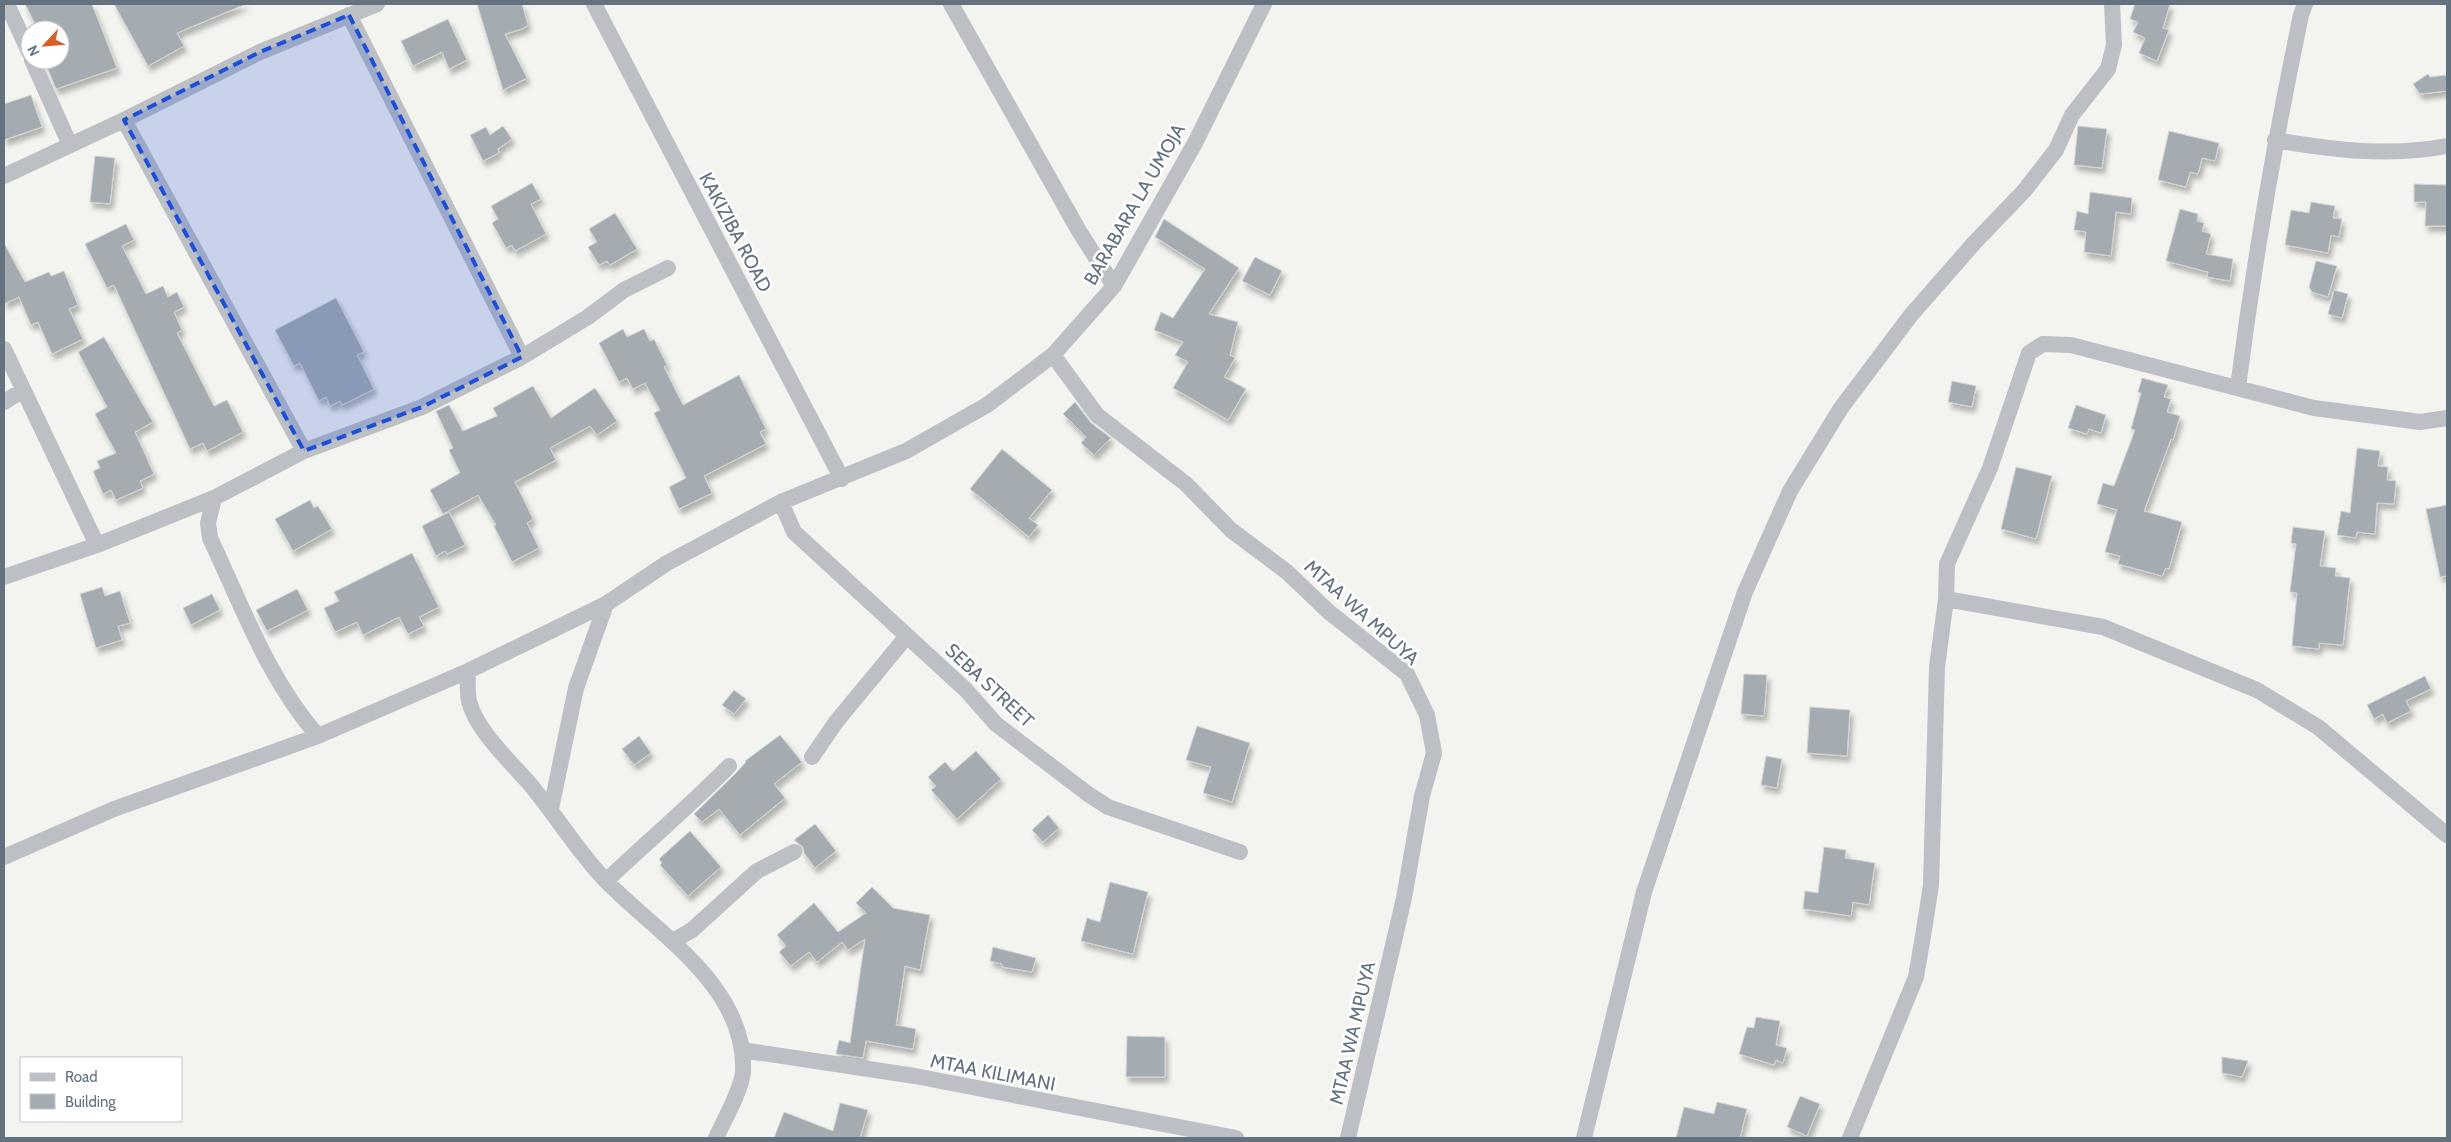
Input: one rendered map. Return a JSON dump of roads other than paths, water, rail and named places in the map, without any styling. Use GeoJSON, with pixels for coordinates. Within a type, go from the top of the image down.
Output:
{"type":"FeatureCollection","features":[{"type":"Feature","properties":{"kind":"street"},"geometry":{"type":"LineString","coordinates":[[7,4],[20,32]]}},
{"type":"Feature","properties":{"kind":"street"},"geometry":{"type":"LineString","coordinates":[[4,176],[124,120],[260,52],[376,4]]}},
{"type":"Feature","properties":{"kind":"street","name":"KAKIZIBA ROAD"},"geometry":{"type":"LineString","coordinates":[[594,4],[842,479]]}},
{"type":"Feature","properties":{"kind":"street"},"geometry":{"type":"LineString","coordinates":[[951,4],[1079,231],[1114,286]]}},
{"type":"Feature","properties":{"kind":"street","name":"BARABARA LA UMOJA"},"geometry":{"type":"LineString","coordinates":[[4,857],[114,809],[318,736],[468,671],[606,604],[667,563],[781,502],[842,479],[906,451],[987,405],[1053,355],[1114,286],[1195,143],[1264,4]]}},
{"type":"Feature","properties":{"kind":"street"},"geometry":{"type":"LineString","coordinates":[[1584,1138],[1644,892],[1745,592],[1790,491],[1841,408],[1911,315],[1975,242],[2024,191],[2056,150],[2072,115],[2108,69],[2114,45],[2112,4]]}},
{"type":"Feature","properties":{"kind":"street"},"geometry":{"type":"LineString","coordinates":[[2238,387],[2253,268],[2275,140],[2301,15],[2305,4]]}},
{"type":"Feature","properties":{"kind":"street"},"geometry":{"type":"LineString","coordinates":[[349,15],[522,357]]}},
{"type":"Feature","properties":{"kind":"street"},"geometry":{"type":"LineString","coordinates":[[36,70],[70,145]]}},
{"type":"Feature","properties":{"kind":"street"},"geometry":{"type":"LineString","coordinates":[[124,120],[304,451]]}},
{"type":"Feature","properties":{"kind":"street"},"geometry":{"type":"LineString","coordinates":[[2275,140],[2328,149],[2384,152],[2421,151],[2447,146]]}},
{"type":"Feature","properties":{"kind":"street"},"geometry":{"type":"LineString","coordinates":[[4,577],[97,545],[214,498],[304,451],[422,407],[522,357],[588,317],[624,290],[668,268]]}},
{"type":"Feature","properties":{"kind":"street"},"geometry":{"type":"LineString","coordinates":[[1850,1138],[1916,977],[1931,885],[1937,667],[1946,599],[1947,564],[1990,468],[2024,362],[2036,348],[2050,343],[2071,345],[2314,408],[2420,422],[2447,418]]}},
{"type":"Feature","properties":{"kind":"street"},"geometry":{"type":"LineString","coordinates":[[4,349],[22,391],[97,545]]}},
{"type":"Feature","properties":{"kind":"street","name":"MTAA WA MPUYA"},"geometry":{"type":"LineString","coordinates":[[1053,355],[1097,415],[1186,484],[1231,530],[1287,572],[1329,612],[1407,674],[1427,714],[1434,754],[1422,796],[1404,898],[1348,1138]]}},
{"type":"Feature","properties":{"kind":"street"},"geometry":{"type":"LineString","coordinates":[[4,402],[22,391]]}},
{"type":"Feature","properties":{"kind":"street"},"geometry":{"type":"LineString","coordinates":[[214,498],[208,523],[210,538],[268,664],[296,710],[318,736]]}},
{"type":"Feature","properties":{"kind":"street","name":"SEBA STREET"},"geometry":{"type":"LineString","coordinates":[[781,502],[794,532],[966,690],[996,724],[1108,808],[1240,852]]}},
{"type":"Feature","properties":{"kind":"street"},"geometry":{"type":"LineString","coordinates":[[1946,599],[2103,627],[2257,690],[2318,727],[2447,836]]}},
{"type":"Feature","properties":{"kind":"street"},"geometry":{"type":"LineString","coordinates":[[551,809],[576,688],[606,604]]}},
{"type":"Feature","properties":{"kind":"street"},"geometry":{"type":"LineString","coordinates":[[812,757],[836,722],[907,636]]}},
{"type":"Feature","properties":{"kind":"street"},"geometry":{"type":"LineString","coordinates":[[468,671],[469,700],[477,722],[551,809],[575,845],[606,881],[673,941],[712,983],[736,1026],[742,1050],[743,1074],[732,1105],[716,1138]]}},
{"type":"Feature","properties":{"kind":"street"},"geometry":{"type":"LineString","coordinates":[[606,881],[646,842],[693,803],[729,766]]}},
{"type":"Feature","properties":{"kind":"street"},"geometry":{"type":"LineString","coordinates":[[673,941],[692,930],[757,871],[794,852]]}},
{"type":"Feature","properties":{"kind":"street","name":"MTAA KILIMANI"},"geometry":{"type":"LineString","coordinates":[[742,1050],[915,1076],[1236,1138]]}}]}
